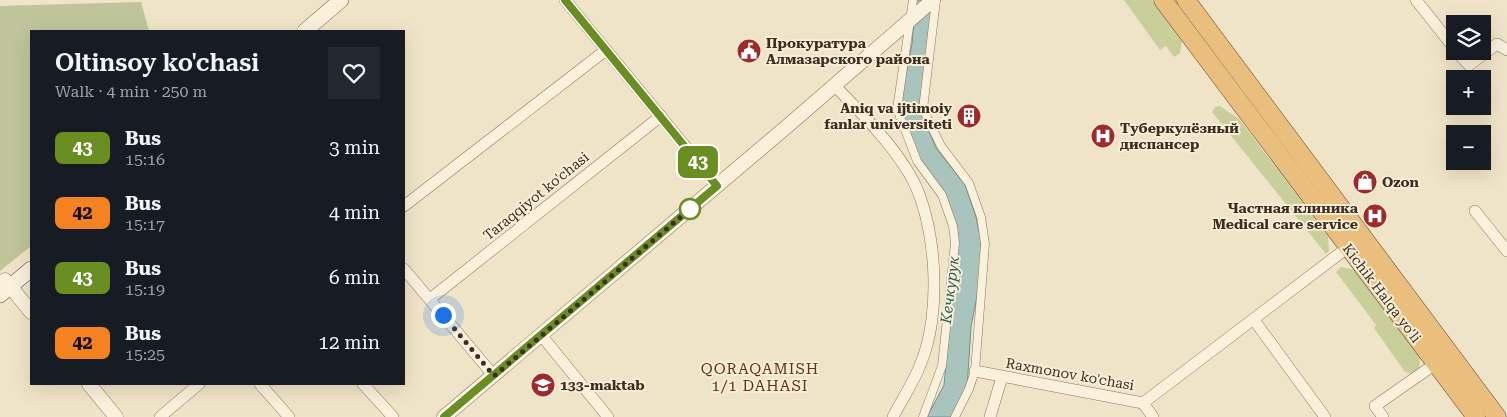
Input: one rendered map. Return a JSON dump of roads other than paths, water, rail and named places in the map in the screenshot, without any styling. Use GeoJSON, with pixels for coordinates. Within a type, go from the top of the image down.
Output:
{"type":"FeatureCollection","features":[{"type":"Feature","properties":{"kind":"highway","name":"Kichik Halqa yo'li"},"geometry":{"type":"LineString","coordinates":[[1163,0],[1347,248],[1476,417]]}},
{"type":"Feature","properties":{"kind":"highway","name":"Kichik Halqa yo'li"},"geometry":{"type":"LineString","coordinates":[[1186,0],[1497,417]]}},
{"type":"Feature","properties":{"kind":"highway"},"geometry":{"type":"LineString","coordinates":[[1265,137],[1280,126]]}},
{"type":"Feature","properties":{"kind":"main road"},"geometry":{"type":"LineString","coordinates":[[306,30],[341,0]]}},
{"type":"Feature","properties":{"kind":"main road"},"geometry":{"type":"LineString","coordinates":[[319,30],[352,0]]}},
{"type":"Feature","properties":{"kind":"main road"},"geometry":{"type":"LineString","coordinates":[[4,286],[30,259]]}},
{"type":"Feature","properties":{"kind":"main road"},"geometry":{"type":"LineString","coordinates":[[4,286],[30,270]]}},
{"type":"Feature","properties":{"kind":"street"},"geometry":{"type":"LineString","coordinates":[[565,0],[717,186]]}},
{"type":"Feature","properties":{"kind":"street"},"geometry":{"type":"LineString","coordinates":[[913,0],[909,21],[908,46],[897,109],[917,160],[942,195],[953,226],[955,243],[942,366],[923,417]]}},
{"type":"Feature","properties":{"kind":"street"},"geometry":{"type":"LineString","coordinates":[[444,417],[935,0]]}},
{"type":"Feature","properties":{"kind":"street"},"geometry":{"type":"LineString","coordinates":[[935,0],[923,109],[941,146],[969,183],[981,217],[985,244],[975,371],[969,389],[955,417]]}},
{"type":"Feature","properties":{"kind":"street"},"geometry":{"type":"LineString","coordinates":[[1416,0],[1446,38]]}},
{"type":"Feature","properties":{"kind":"street"},"geometry":{"type":"LineString","coordinates":[[1491,48],[1497,44],[1507,50]]}},
{"type":"Feature","properties":{"kind":"street"},"geometry":{"type":"LineString","coordinates":[[405,205],[606,50]]}},
{"type":"Feature","properties":{"kind":"street"},"geometry":{"type":"LineString","coordinates":[[1465,60],[1469,65],[1476,60]]}},
{"type":"Feature","properties":{"kind":"street"},"geometry":{"type":"LineString","coordinates":[[834,85],[890,146],[904,165],[920,194],[930,234],[933,288],[928,339],[921,364],[893,417]]}},
{"type":"Feature","properties":{"kind":"street","name":"Taraqqiyot ko'chasi"},"geometry":{"type":"LineString","coordinates":[[430,299],[661,116]]}},
{"type":"Feature","properties":{"kind":"street"},"geometry":{"type":"LineString","coordinates":[[1475,211],[1507,251]]}},
{"type":"Feature","properties":{"kind":"street","name":"Raxmonov ko'chasi"},"geometry":{"type":"LineString","coordinates":[[975,371],[1142,403],[1347,248]]}},
{"type":"Feature","properties":{"kind":"street"},"geometry":{"type":"LineString","coordinates":[[405,270],[494,376]]}},
{"type":"Feature","properties":{"kind":"street"},"geometry":{"type":"LineString","coordinates":[[4,286],[30,311]]}},
{"type":"Feature","properties":{"kind":"street"},"geometry":{"type":"LineString","coordinates":[[1254,320],[1325,417]]}},
{"type":"Feature","properties":{"kind":"street"},"geometry":{"type":"LineString","coordinates":[[541,336],[608,417]]}},
{"type":"Feature","properties":{"kind":"street"},"geometry":{"type":"LineString","coordinates":[[1383,417],[1375,406],[1435,364]]}},
{"type":"Feature","properties":{"kind":"street"},"geometry":{"type":"LineString","coordinates":[[990,417],[1002,377]]}},
{"type":"Feature","properties":{"kind":"street"},"geometry":{"type":"LineString","coordinates":[[90,385],[116,417]]}},
{"type":"Feature","properties":{"kind":"street"},"geometry":{"type":"LineString","coordinates":[[160,417],[198,385]]}},
{"type":"Feature","properties":{"kind":"street"},"geometry":{"type":"LineString","coordinates":[[261,385],[289,417]]}},
{"type":"Feature","properties":{"kind":"street"},"geometry":{"type":"LineString","coordinates":[[364,385],[393,417]]}},
{"type":"Feature","properties":{"kind":"street"},"geometry":{"type":"LineString","coordinates":[[1142,403],[1153,417]]}},
{"type":"Feature","properties":{"kind":"water"},"geometry":{"type":"Polygon","coordinates":[[[916,0],[932,0],[929,46],[919,107],[936,148],[965,185],[976,217],[981,241],[980,281],[971,327],[967,389],[951,417],[927,417],[944,385],[958,243],[955,227],[919,159],[899,109],[912,44],[916,0]]]}},
{"type":"Feature","properties":{"kind":"place","name":"Прокуратура Алмазарского района"},"geometry":{"type":"Point","coordinates":[749,51]}},
{"type":"Feature","properties":{"kind":"place","name":"Aniq va ijtimoiy fanlar universiteti"},"geometry":{"type":"Point","coordinates":[969,116]}},
{"type":"Feature","properties":{"kind":"place","name":"Туберкулёзный диспансер"},"geometry":{"type":"Point","coordinates":[1103,136]}},
{"type":"Feature","properties":{"kind":"place","name":"Ozon"},"geometry":{"type":"Point","coordinates":[1365,182]}},
{"type":"Feature","properties":{"kind":"place","name":"Частная клиника Medical care service"},"geometry":{"type":"Point","coordinates":[1375,216]}},
{"type":"Feature","properties":{"kind":"place","name":"133-maktab"},"geometry":{"type":"Point","coordinates":[543,385]}},
{"type":"Feature","properties":{"kind":"district","name":"QORAQAMISH 1/1 DAHASI"},"geometry":{"type":"Point","coordinates":[760,378]}},
{"type":"Feature","properties":{"kind":"water label","name":"Кечкурук"},"geometry":{"type":"Point","coordinates":[950,290]}}]}
